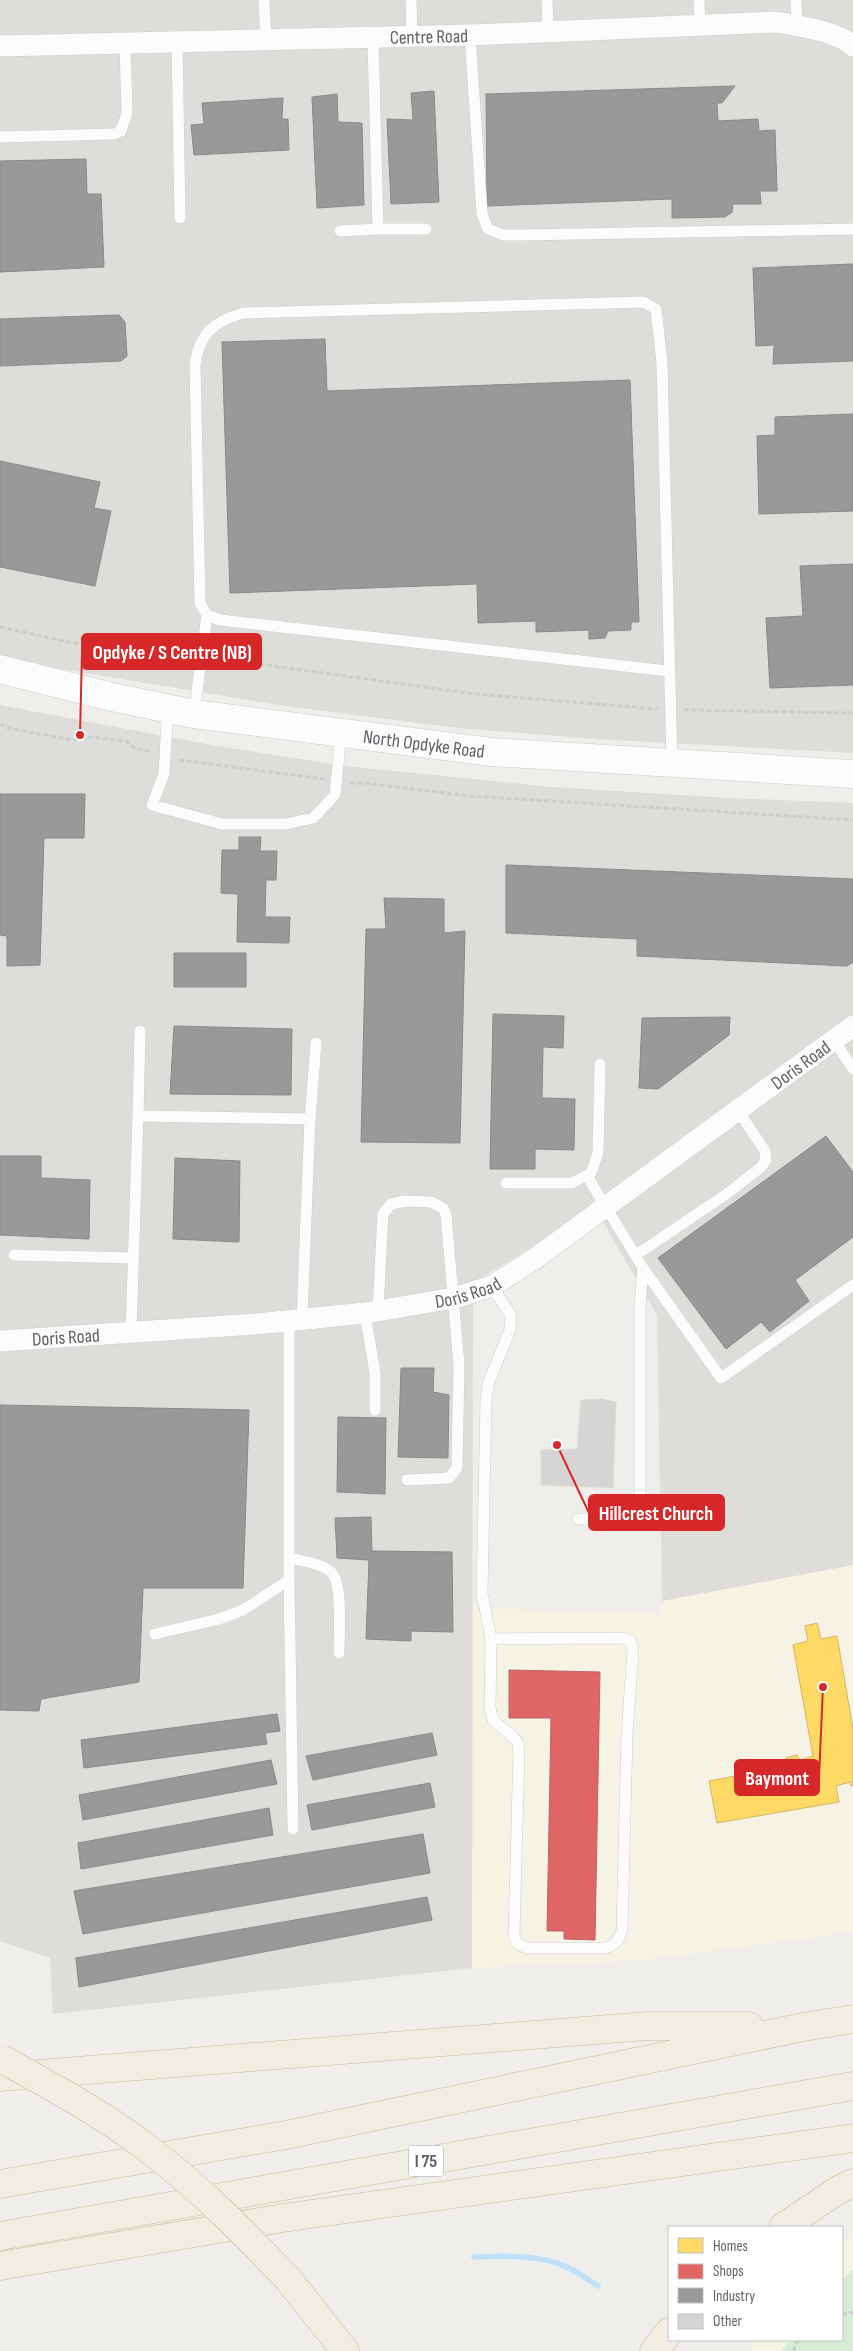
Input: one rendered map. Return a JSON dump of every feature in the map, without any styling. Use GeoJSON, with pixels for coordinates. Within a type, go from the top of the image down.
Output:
{"type":"FeatureCollection","features":[{"type":"Feature","properties":{"kind":"highway"},"geometry":{"type":"LineString","coordinates":[[0,2184],[286,2135],[803,2027],[853,2019]]}},
{"type":"Feature","properties":{"kind":"highway"},"geometry":{"type":"LineString","coordinates":[[0,2077],[647,2026],[803,2027]]}},
{"type":"Feature","properties":{"kind":"highway"},"geometry":{"type":"LineString","coordinates":[[0,2058],[69,2095],[143,2145],[207,2197],[288,2279],[345,2351]]}},
{"type":"Feature","properties":{"kind":"highway","name":"I 75"},"geometry":{"type":"LineString","coordinates":[[0,2236],[853,2086]]}},
{"type":"Feature","properties":{"kind":"highway"},"geometry":{"type":"LineString","coordinates":[[0,2266],[283,2218],[853,2138]]}},
{"type":"Feature","properties":{"kind":"highway"},"geometry":{"type":"LineString","coordinates":[[784,2226],[838,2190],[853,2183]]}},
{"type":"Feature","properties":{"kind":"highway"},"geometry":{"type":"LineString","coordinates":[[654,2351],[668,2333]]}},
{"type":"Feature","properties":{"kind":"main road","name":"North Opdyke Road"},"geometry":{"type":"LineString","coordinates":[[0,669],[112,697],[168,707],[194,714],[492,752],[853,774]]}},
{"type":"Feature","properties":{"kind":"street","name":"Centre Road"},"geometry":{"type":"LineString","coordinates":[[0,46],[412,37],[776,22],[797,26],[848,42],[853,46]]}},
{"type":"Feature","properties":{"kind":"street","name":"Doris Road"},"geometry":{"type":"LineString","coordinates":[[0,1341],[371,1312],[454,1298],[492,1286],[533,1260],[832,1039],[853,1026]]}},
{"type":"Feature","properties":{"kind":"lane"},"geometry":{"type":"LineString","coordinates":[[264,0],[266,40]]}},
{"type":"Feature","properties":{"kind":"lane"},"geometry":{"type":"LineString","coordinates":[[411,0],[412,37]]}},
{"type":"Feature","properties":{"kind":"lane"},"geometry":{"type":"LineString","coordinates":[[547,0],[548,32]]}},
{"type":"Feature","properties":{"kind":"lane"},"geometry":{"type":"LineString","coordinates":[[699,0],[700,25]]}},
{"type":"Feature","properties":{"kind":"lane"},"geometry":{"type":"LineString","coordinates":[[796,0],[797,26]]}},
{"type":"Feature","properties":{"kind":"lane"},"geometry":{"type":"LineString","coordinates":[[470,35],[482,214],[488,229],[503,235],[522,235],[853,229]]}},
{"type":"Feature","properties":{"kind":"lane"},"geometry":{"type":"LineString","coordinates":[[373,38],[378,230]]}},
{"type":"Feature","properties":{"kind":"lane"},"geometry":{"type":"LineString","coordinates":[[177,43],[180,218]]}},
{"type":"Feature","properties":{"kind":"lane"},"geometry":{"type":"LineString","coordinates":[[0,137],[114,134],[121,131],[127,113],[125,44]]}},
{"type":"Feature","properties":{"kind":"lane"},"geometry":{"type":"LineString","coordinates":[[340,231],[426,229]]}},
{"type":"Feature","properties":{"kind":"lane"},"geometry":{"type":"LineString","coordinates":[[194,714],[207,615],[200,602],[195,364],[198,347],[205,334],[217,323],[243,313],[643,302],[656,309],[662,363],[668,671],[672,763]]}},
{"type":"Feature","properties":{"kind":"lane"},"geometry":{"type":"LineString","coordinates":[[207,615],[220,620],[668,671]]}},
{"type":"Feature","properties":{"kind":"lane"},"geometry":{"type":"LineString","coordinates":[[168,707],[164,774],[152,805],[222,824],[286,824],[313,818],[335,795],[341,733]]}},
{"type":"Feature","properties":{"kind":"lane"},"geometry":{"type":"LineString","coordinates":[[131,1332],[140,1031]]}},
{"type":"Feature","properties":{"kind":"lane"},"geometry":{"type":"LineString","coordinates":[[832,1039],[853,1070]]}},
{"type":"Feature","properties":{"kind":"lane"},"geometry":{"type":"LineString","coordinates":[[293,1829],[289,1558],[296,1319],[316,1043]]}},
{"type":"Feature","properties":{"kind":"lane"},"geometry":{"type":"LineString","coordinates":[[506,1183],[572,1183],[591,1173],[598,1153],[600,1064]]}},
{"type":"Feature","properties":{"kind":"lane"},"geometry":{"type":"LineString","coordinates":[[636,1255],[728,1193],[761,1167],[766,1160],[764,1151],[737,1109]]}},
{"type":"Feature","properties":{"kind":"lane"},"geometry":{"type":"LineString","coordinates":[[138,1116],[310,1119]]}},
{"type":"Feature","properties":{"kind":"lane"},"geometry":{"type":"LineString","coordinates":[[587,1176],[643,1268],[721,1378],[853,1285]]}},
{"type":"Feature","properties":{"kind":"lane"},"geometry":{"type":"LineString","coordinates":[[375,1410],[375,1373],[371,1312],[383,1214],[391,1204],[405,1201],[431,1202],[443,1208],[446,1215],[459,1365],[457,1468],[449,1478],[407,1480]]}},
{"type":"Feature","properties":{"kind":"lane"},"geometry":{"type":"LineString","coordinates":[[14,1255],[133,1258]]}},
{"type":"Feature","properties":{"kind":"lane"},"geometry":{"type":"LineString","coordinates":[[578,1519],[631,1520],[638,1515],[640,1504],[640,1308],[643,1268]]}},
{"type":"Feature","properties":{"kind":"lane"},"geometry":{"type":"LineString","coordinates":[[490,1639],[623,1638],[630,1642],[633,1650],[627,1735],[622,1930],[620,1939],[613,1946],[605,1948],[526,1948],[517,1943],[514,1935],[519,1752],[518,1744],[512,1736],[493,1720],[490,1708],[490,1639],[482,1594],[486,1401],[488,1384],[510,1330],[511,1316],[492,1286]]}},
{"type":"Feature","properties":{"kind":"lane"},"geometry":{"type":"LineString","coordinates":[[289,1558],[317,1565],[331,1572],[338,1583],[339,1653]]}},
{"type":"Feature","properties":{"kind":"lane"},"geometry":{"type":"LineString","coordinates":[[155,1634],[219,1619],[243,1610],[289,1580]]}},
{"type":"Feature","properties":{"kind":"path"},"geometry":{"type":"LineString","coordinates":[[0,627],[129,655],[162,651],[475,694],[670,710],[853,713]]}},
{"type":"Feature","properties":{"kind":"path"},"geometry":{"type":"LineString","coordinates":[[0,724],[8,728],[65,739],[93,737],[126,741],[135,748],[152,752]]}},
{"type":"Feature","properties":{"kind":"path"},"geometry":{"type":"LineString","coordinates":[[177,760],[320,779]]}},
{"type":"Feature","properties":{"kind":"path"},"geometry":{"type":"LineString","coordinates":[[351,784],[364,783],[471,796],[609,806],[853,820]]}},
{"type":"Feature","properties":{"kind":"shaded area"},"geometry":{"type":"Polygon","coordinates":[[[0,0],[853,0],[853,753],[596,739],[458,728],[278,705],[55,668],[0,655],[0,0]]]}},
{"type":"Feature","properties":{"kind":"shaded area"},"geometry":{"type":"Polygon","coordinates":[[[0,705],[217,746],[345,766],[551,787],[728,798],[853,803],[853,1565],[662,1601],[657,1315],[595,1208],[473,1283],[472,1968],[53,2014],[50,1958],[0,1941],[0,705]]]}},
{"type":"Feature","properties":{"kind":"shaded area"},"geometry":{"type":"Polygon","coordinates":[[[853,1565],[853,1932],[646,1960],[472,1968],[473,1608],[660,1614],[662,1601],[853,1565]]]}},
{"type":"Feature","properties":{"kind":"shaded area"},"geometry":{"type":"Polygon","coordinates":[[[853,2232],[853,2351],[749,2351],[757,2341],[843,2341],[843,2240],[853,2232]]]}},
{"type":"Feature","properties":{"kind":"green space"},"geometry":{"type":"Polygon","coordinates":[[[853,2270],[853,2351],[782,2351],[789,2341],[843,2341],[843,2279],[853,2270]]]}},
{"type":"Feature","properties":{"kind":"building: Homes"},"geometry":{"type":"Polygon","coordinates":[[[817,1623],[821,1639],[837,1636],[853,1729],[853,1785],[851,1786],[850,1782],[836,1786],[839,1802],[717,1823],[709,1781],[787,1766],[786,1758],[797,1755],[800,1760],[813,1756],[793,1645],[808,1641],[805,1626],[817,1623]]]}},
{"type":"Feature","properties":{"kind":"building: Shops"},"geometry":{"type":"Polygon","coordinates":[[[509,1670],[600,1672],[595,1940],[564,1939],[564,1931],[547,1931],[551,1718],[509,1718],[509,1670]]]}},
{"type":"Feature","properties":{"kind":"building: Industry"},"geometry":{"type":"Polygon","coordinates":[[[735,86],[722,103],[717,103],[718,121],[758,119],[759,131],[775,130],[777,191],[760,191],[761,204],[733,204],[732,212],[725,217],[672,218],[672,199],[487,206],[486,94],[735,86]]]}},
{"type":"Feature","properties":{"kind":"building: Industry"},"geometry":{"type":"Polygon","coordinates":[[[434,91],[439,202],[391,204],[387,119],[413,120],[411,93],[434,91]]]}},
{"type":"Feature","properties":{"kind":"building: Industry"},"geometry":{"type":"Polygon","coordinates":[[[337,94],[338,122],[362,123],[364,205],[317,208],[312,97],[337,94]]]}},
{"type":"Feature","properties":{"kind":"building: Industry"},"geometry":{"type":"Polygon","coordinates":[[[283,98],[282,119],[288,119],[289,150],[194,155],[191,125],[204,124],[202,103],[283,98]]]}},
{"type":"Feature","properties":{"kind":"building: Industry"},"geometry":{"type":"Polygon","coordinates":[[[86,159],[87,194],[101,194],[104,267],[0,272],[0,161],[86,159]]]}},
{"type":"Feature","properties":{"kind":"building: Industry"},"geometry":{"type":"Polygon","coordinates":[[[853,264],[853,361],[773,364],[774,345],[756,346],[753,268],[853,264]]]}},
{"type":"Feature","properties":{"kind":"building: Industry"},"geometry":{"type":"Polygon","coordinates":[[[119,315],[125,322],[127,356],[121,361],[0,366],[0,319],[119,315]]]}},
{"type":"Feature","properties":{"kind":"building: Industry"},"geometry":{"type":"Polygon","coordinates":[[[325,339],[327,391],[630,380],[639,622],[631,622],[631,630],[608,631],[605,638],[589,639],[589,630],[536,632],[536,621],[478,623],[477,584],[230,593],[222,342],[325,339]]]}},
{"type":"Feature","properties":{"kind":"building: Industry"},"geometry":{"type":"Polygon","coordinates":[[[853,414],[853,511],[759,514],[757,436],[775,435],[775,417],[853,414]]]}},
{"type":"Feature","properties":{"kind":"building: Industry"},"geometry":{"type":"Polygon","coordinates":[[[0,461],[100,482],[94,508],[111,511],[95,586],[0,567],[0,461]]]}},
{"type":"Feature","properties":{"kind":"building: Industry"},"geometry":{"type":"Polygon","coordinates":[[[853,564],[853,685],[770,688],[766,618],[803,616],[800,566],[853,564]]]}},
{"type":"Feature","properties":{"kind":"building: Industry"},"geometry":{"type":"Polygon","coordinates":[[[0,794],[85,794],[84,838],[44,838],[40,965],[7,966],[7,936],[0,935],[0,794]]]}},
{"type":"Feature","properties":{"kind":"building: Industry"},"geometry":{"type":"Polygon","coordinates":[[[239,837],[261,837],[260,851],[277,851],[276,880],[266,880],[265,917],[290,917],[289,943],[237,942],[238,894],[221,893],[222,850],[239,850],[239,837]]]}},
{"type":"Feature","properties":{"kind":"building: Industry"},"geometry":{"type":"Polygon","coordinates":[[[506,865],[853,879],[853,962],[847,966],[637,956],[637,939],[506,933],[506,865]]]}},
{"type":"Feature","properties":{"kind":"building: Industry"},"geometry":{"type":"Polygon","coordinates":[[[384,898],[444,899],[444,933],[465,931],[460,1143],[361,1142],[366,929],[386,929],[384,898]]]}},
{"type":"Feature","properties":{"kind":"building: Industry"},"geometry":{"type":"Polygon","coordinates":[[[174,953],[246,953],[246,987],[174,987],[174,953]]]}},
{"type":"Feature","properties":{"kind":"building: Industry"},"geometry":{"type":"Polygon","coordinates":[[[493,1014],[564,1016],[563,1048],[543,1047],[542,1098],[575,1099],[574,1150],[535,1149],[535,1169],[490,1169],[493,1014]]]}},
{"type":"Feature","properties":{"kind":"building: Industry"},"geometry":{"type":"Polygon","coordinates":[[[730,1017],[729,1035],[658,1089],[639,1088],[642,1018],[730,1017]]]}},
{"type":"Feature","properties":{"kind":"building: Industry"},"geometry":{"type":"Polygon","coordinates":[[[174,1026],[292,1029],[291,1095],[170,1094],[174,1026]]]}},
{"type":"Feature","properties":{"kind":"building: Industry"},"geometry":{"type":"Polygon","coordinates":[[[826,1136],[853,1172],[853,1237],[795,1280],[809,1301],[770,1332],[761,1322],[726,1349],[658,1258],[826,1136]]]}},
{"type":"Feature","properties":{"kind":"building: Industry"},"geometry":{"type":"Polygon","coordinates":[[[0,1156],[41,1156],[41,1178],[90,1180],[89,1239],[0,1235],[0,1156]]]}},
{"type":"Feature","properties":{"kind":"building: Industry"},"geometry":{"type":"Polygon","coordinates":[[[175,1158],[240,1161],[239,1242],[173,1239],[175,1158]]]}},
{"type":"Feature","properties":{"kind":"building: Industry"},"geometry":{"type":"Polygon","coordinates":[[[401,1368],[434,1368],[433,1392],[449,1395],[448,1458],[398,1457],[401,1368]]]}},
{"type":"Feature","properties":{"kind":"building: Industry"},"geometry":{"type":"Polygon","coordinates":[[[0,1405],[249,1410],[243,1588],[143,1588],[139,1682],[41,1699],[39,1711],[0,1710],[0,1405]]]}},
{"type":"Feature","properties":{"kind":"building: Industry"},"geometry":{"type":"Polygon","coordinates":[[[338,1417],[386,1418],[385,1494],[337,1492],[338,1417]]]}},
{"type":"Feature","properties":{"kind":"building: Industry"},"geometry":{"type":"Polygon","coordinates":[[[371,1517],[372,1551],[452,1552],[453,1632],[411,1631],[411,1641],[366,1639],[369,1560],[337,1558],[335,1518],[371,1517]]]}},
{"type":"Feature","properties":{"kind":"building: Industry"},"geometry":{"type":"Polygon","coordinates":[[[277,1714],[280,1731],[265,1733],[267,1744],[84,1768],[81,1740],[277,1714]]]}},
{"type":"Feature","properties":{"kind":"building: Industry"},"geometry":{"type":"Polygon","coordinates":[[[432,1733],[437,1755],[313,1780],[306,1756],[432,1733]]]}},
{"type":"Feature","properties":{"kind":"building: Industry"},"geometry":{"type":"Polygon","coordinates":[[[271,1760],[277,1784],[83,1820],[79,1795],[271,1760]]]}},
{"type":"Feature","properties":{"kind":"building: Industry"},"geometry":{"type":"Polygon","coordinates":[[[430,1783],[435,1807],[312,1830],[307,1805],[430,1783]]]}},
{"type":"Feature","properties":{"kind":"building: Industry"},"geometry":{"type":"Polygon","coordinates":[[[269,1808],[273,1835],[81,1869],[78,1843],[269,1808]]]}},
{"type":"Feature","properties":{"kind":"building: Industry"},"geometry":{"type":"Polygon","coordinates":[[[423,1834],[430,1873],[83,1934],[74,1891],[423,1834]]]}},
{"type":"Feature","properties":{"kind":"building: Industry"},"geometry":{"type":"Polygon","coordinates":[[[427,1897],[432,1920],[79,1987],[76,1958],[427,1897]]]}},
{"type":"Feature","properties":{"kind":"building: Other"},"geometry":{"type":"Polygon","coordinates":[[[601,1399],[616,1402],[613,1488],[541,1485],[541,1450],[577,1449],[581,1400],[601,1399]]]}},
{"type":"Feature","properties":{"kind":"waterway"},"geometry":{"type":"LineString","coordinates":[[474,2257],[521,2257],[545,2260],[571,2269],[598,2286]]}},
{"type":"Feature","properties":{"kind":"place","name":"Opdyke / S Centre (NB)"},"geometry":{"type":"Point","coordinates":[80,735]}},
{"type":"Feature","properties":{"kind":"place","name":"Hillcrest Church"},"geometry":{"type":"Point","coordinates":[557,1445]}},
{"type":"Feature","properties":{"kind":"place","name":"Baymont"},"geometry":{"type":"Point","coordinates":[823,1687]}}]}
